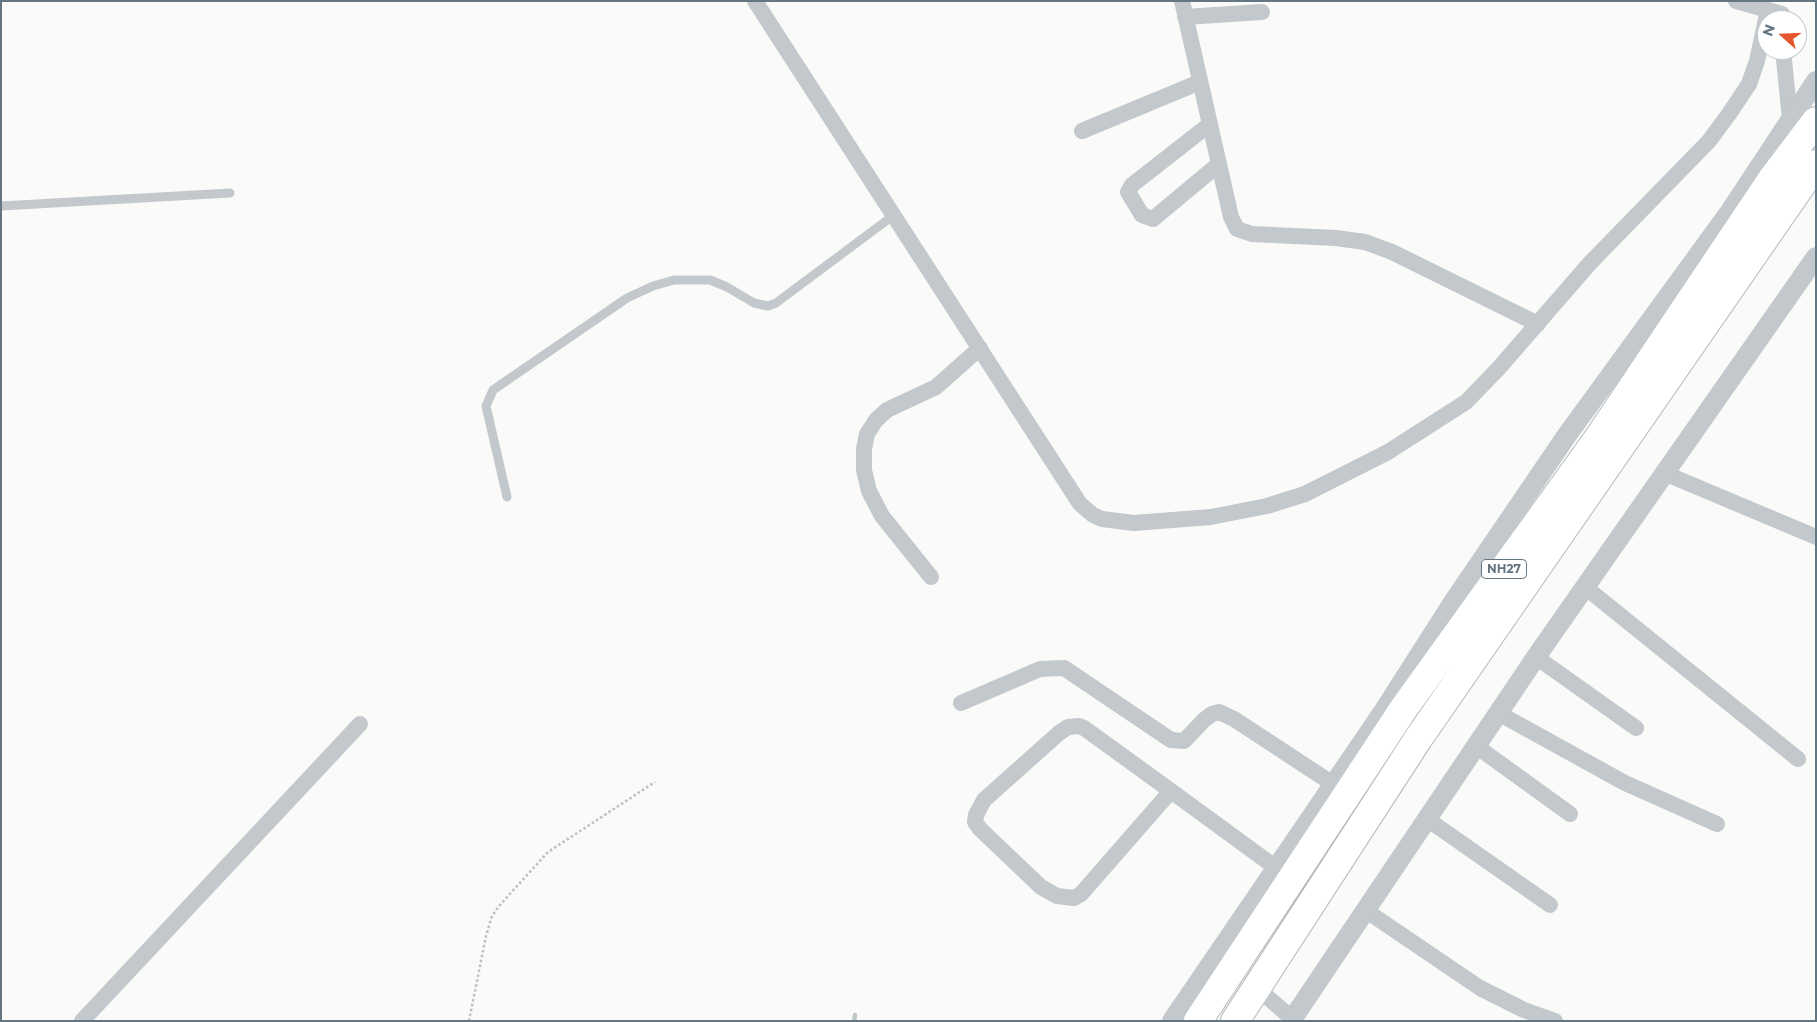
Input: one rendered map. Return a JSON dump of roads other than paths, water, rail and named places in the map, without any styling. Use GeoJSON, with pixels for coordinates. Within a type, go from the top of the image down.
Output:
{"type":"FeatureCollection","features":[{"type":"Feature","properties":{"kind":"highway","name":"NH27"},"geometry":{"type":"LineString","coordinates":[[1198,1021],[1404,708],[1596,440],[1772,180],[1803,120]]}},
{"type":"Feature","properties":{"kind":"highway","name":"NH27"},"geometry":{"type":"LineString","coordinates":[[1235,1021],[1418,739],[1816,164]]}},
{"type":"Feature","properties":{"kind":"street"},"geometry":{"type":"LineString","coordinates":[[755,1],[1080,504],[1093,515],[1110,521],[1134,523],[1211,517],[1267,506],[1305,494],[1338,479],[1388,452],[1466,402],[1538,324],[1590,263],[1709,141],[1749,84],[1758,60]]}},
{"type":"Feature","properties":{"kind":"street"},"geometry":{"type":"LineString","coordinates":[[1736,1],[1775,10]]}},
{"type":"Feature","properties":{"kind":"street"},"geometry":{"type":"LineString","coordinates":[[1262,12],[1184,9],[1232,224],[1243,232],[1336,238],[1365,242],[1392,252],[1538,324]]}},
{"type":"Feature","properties":{"kind":"street"},"geometry":{"type":"LineString","coordinates":[[1783,60],[1784,72],[1803,120]]}},
{"type":"Feature","properties":{"kind":"street"},"geometry":{"type":"LineString","coordinates":[[1172,1021],[1556,451],[1728,213],[1803,120],[1816,81]]}},
{"type":"Feature","properties":{"kind":"street"},"geometry":{"type":"LineString","coordinates":[[1082,131],[1200,82]]}},
{"type":"Feature","properties":{"kind":"street"},"geometry":{"type":"LineString","coordinates":[[1210,124],[1132,185],[1128,192],[1142,215],[1153,219],[1218,164]]}},
{"type":"Feature","properties":{"kind":"street"},"geometry":{"type":"LineString","coordinates":[[1257,988],[1293,1020],[1536,657],[1816,257]]}},
{"type":"Feature","properties":{"kind":"street"},"geometry":{"type":"LineString","coordinates":[[931,577],[882,516],[869,491],[864,470],[864,449],[867,434],[876,420],[887,410],[936,387],[980,348]]}},
{"type":"Feature","properties":{"kind":"street"},"geometry":{"type":"LineString","coordinates":[[1664,473],[1816,537]]}},
{"type":"Feature","properties":{"kind":"street"},"geometry":{"type":"LineString","coordinates":[[1585,587],[1798,759]]}},
{"type":"Feature","properties":{"kind":"street"},"geometry":{"type":"LineString","coordinates":[[1536,657],[1636,728]]}},
{"type":"Feature","properties":{"kind":"street"},"geometry":{"type":"LineString","coordinates":[[961,703],[1040,669],[1064,668],[1171,740],[1184,741],[1204,720],[1212,714],[1219,712],[1234,719],[1332,784]]}},
{"type":"Feature","properties":{"kind":"street"},"geometry":{"type":"LineString","coordinates":[[1498,713],[1625,783],[1717,824]]}},
{"type":"Feature","properties":{"kind":"street"},"geometry":{"type":"LineString","coordinates":[[82,1021],[360,724]]}},
{"type":"Feature","properties":{"kind":"street"},"geometry":{"type":"LineString","coordinates":[[1171,791],[1081,894],[1074,898],[1057,896],[1041,887],[975,822],[976,814],[984,800],[1059,733],[1073,725],[1084,728],[1276,866]]}},
{"type":"Feature","properties":{"kind":"street"},"geometry":{"type":"LineString","coordinates":[[1476,746],[1570,814]]}},
{"type":"Feature","properties":{"kind":"street"},"geometry":{"type":"LineString","coordinates":[[1427,819],[1550,906]]}},
{"type":"Feature","properties":{"kind":"street"},"geometry":{"type":"LineString","coordinates":[[1366,910],[1480,988],[1524,1010],[1555,1021]]}},
{"type":"Feature","properties":{"kind":"lane"},"geometry":{"type":"LineString","coordinates":[[1,206],[230,193]]}},
{"type":"Feature","properties":{"kind":"lane"},"geometry":{"type":"LineString","coordinates":[[507,497],[486,406],[493,390],[627,298],[653,286],[674,280],[710,280],[727,287],[754,303],[768,306],[776,303],[894,215]]}},
{"type":"Feature","properties":{"kind":"waterway"},"geometry":{"type":"LineString","coordinates":[[854,1021],[855,1015]]}}]}
